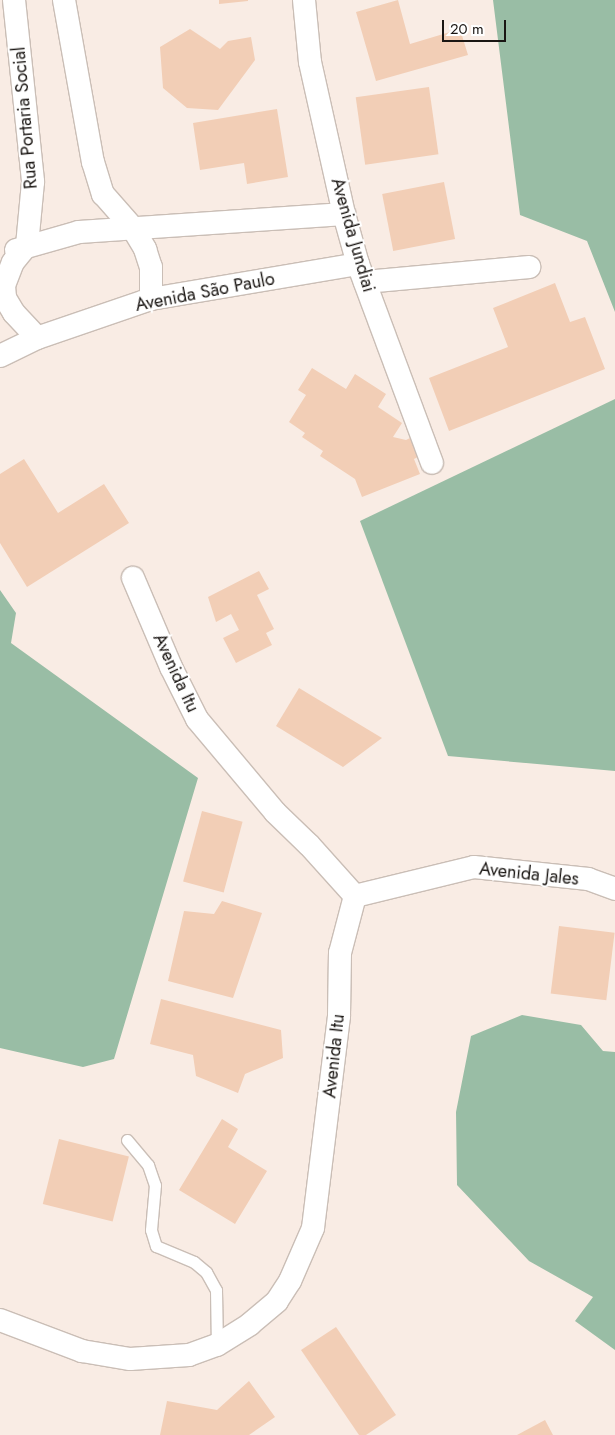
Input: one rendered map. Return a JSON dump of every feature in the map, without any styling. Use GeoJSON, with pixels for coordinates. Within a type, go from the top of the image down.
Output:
{"type":"FeatureCollection","features":[{"type":"Feature","properties":{"kind":"street","name":"Rua Portaria Social"},"geometry":{"type":"LineString","coordinates":[[14,0],[33,182],[27,245],[8,274],[5,298],[36,338]]}},
{"type":"Feature","properties":{"kind":"street"},"geometry":{"type":"LineString","coordinates":[[64,0],[93,162],[103,194],[132,227],[151,267],[151,299]]}},
{"type":"Feature","properties":{"kind":"street","name":"Avenida Jundiai"},"geometry":{"type":"LineString","coordinates":[[304,0],[310,62],[344,214],[362,273],[432,462]]}},
{"type":"Feature","properties":{"kind":"street"},"geometry":{"type":"LineString","coordinates":[[0,258],[27,245],[79,232],[344,214]]}},
{"type":"Feature","properties":{"kind":"street","name":"Avenida São Paulo"},"geometry":{"type":"LineString","coordinates":[[0,356],[36,338],[151,299],[362,273],[529,267]]}},
{"type":"Feature","properties":{"kind":"street","name":"Avenida Itu"},"geometry":{"type":"LineString","coordinates":[[0,1320],[82,1351],[130,1359],[189,1355],[217,1344],[250,1324],[277,1301],[290,1281],[313,1228],[339,1016],[340,953],[355,896],[309,845],[275,812],[197,719],[171,667],[133,578]]}},
{"type":"Feature","properties":{"kind":"street","name":"Avenida Jales"},"geometry":{"type":"LineString","coordinates":[[355,896],[474,867],[588,880],[615,888]]}},
{"type":"Feature","properties":{"kind":"lane"},"geometry":{"type":"LineString","coordinates":[[127,1140],[148,1165],[154,1185],[151,1230],[156,1246],[194,1262],[206,1272],[216,1290],[217,1344]]}},
{"type":"Feature","properties":{"kind":"green space"},"geometry":{"type":"Polygon","coordinates":[[[493,0],[615,0],[615,312],[587,241],[520,215],[493,0]]]}},
{"type":"Feature","properties":{"kind":"green space"},"geometry":{"type":"Polygon","coordinates":[[[615,399],[615,771],[448,756],[360,521],[615,399]]]}},
{"type":"Feature","properties":{"kind":"green space"},"geometry":{"type":"Polygon","coordinates":[[[0,590],[16,613],[11,643],[198,778],[114,1059],[83,1067],[0,1048],[0,590]]]}},
{"type":"Feature","properties":{"kind":"green space"},"geometry":{"type":"Polygon","coordinates":[[[522,1015],[581,1025],[603,1051],[615,1052],[615,1350],[575,1321],[593,1297],[529,1261],[457,1185],[456,1112],[471,1036],[522,1015]]]}},
{"type":"Feature","properties":{"kind":"building"},"geometry":{"type":"Polygon","coordinates":[[[219,0],[248,0],[248,1],[219,4],[219,0]]]}},
{"type":"Feature","properties":{"kind":"building"},"geometry":{"type":"Polygon","coordinates":[[[398,0],[410,44],[460,29],[468,55],[376,81],[356,12],[398,0]]]}},
{"type":"Feature","properties":{"kind":"building"},"geometry":{"type":"Polygon","coordinates":[[[190,29],[220,49],[228,41],[251,37],[255,60],[218,110],[187,108],[163,88],[160,47],[190,29]]]}},
{"type":"Feature","properties":{"kind":"building"},"geometry":{"type":"Polygon","coordinates":[[[429,87],[438,154],[365,165],[356,97],[429,87]]]}},
{"type":"Feature","properties":{"kind":"building"},"geometry":{"type":"Polygon","coordinates":[[[277,109],[288,177],[247,184],[244,163],[200,170],[193,123],[277,109]]]}},
{"type":"Feature","properties":{"kind":"building"},"geometry":{"type":"Polygon","coordinates":[[[444,182],[455,239],[393,251],[382,194],[444,182]]]}},
{"type":"Feature","properties":{"kind":"building"},"geometry":{"type":"Polygon","coordinates":[[[555,283],[570,322],[585,317],[605,369],[449,431],[429,378],[508,347],[493,308],[555,283]]]}},
{"type":"Feature","properties":{"kind":"building"},"geometry":{"type":"Polygon","coordinates":[[[312,368],[346,389],[355,374],[386,394],[378,407],[402,423],[393,437],[406,440],[412,437],[420,456],[414,459],[420,474],[362,497],[355,479],[320,456],[323,451],[302,437],[305,433],[289,422],[306,395],[298,390],[312,368]]]}},
{"type":"Feature","properties":{"kind":"building"},"geometry":{"type":"Polygon","coordinates":[[[24,459],[58,513],[104,484],[129,523],[27,587],[0,543],[0,474],[24,459]]]}},
{"type":"Feature","properties":{"kind":"building"},"geometry":{"type":"Polygon","coordinates":[[[259,571],[269,589],[257,595],[274,629],[266,633],[272,645],[236,663],[223,638],[239,630],[231,614],[216,622],[208,597],[259,571]]]}},
{"type":"Feature","properties":{"kind":"building"},"geometry":{"type":"Polygon","coordinates":[[[299,688],[382,738],[343,767],[276,726],[299,688]]]}},
{"type":"Feature","properties":{"kind":"building"},"geometry":{"type":"Polygon","coordinates":[[[202,811],[243,822],[224,892],[183,882],[202,811]]]}},
{"type":"Feature","properties":{"kind":"building"},"geometry":{"type":"Polygon","coordinates":[[[222,901],[262,913],[233,998],[168,981],[184,911],[214,914],[222,901]]]}},
{"type":"Feature","properties":{"kind":"building"},"geometry":{"type":"Polygon","coordinates":[[[559,926],[615,933],[606,1000],[551,993],[559,926]]]}},
{"type":"Feature","properties":{"kind":"building"},"geometry":{"type":"Polygon","coordinates":[[[161,999],[281,1030],[283,1058],[245,1074],[238,1093],[196,1076],[193,1055],[150,1044],[161,999]]]}},
{"type":"Feature","properties":{"kind":"building"},"geometry":{"type":"Polygon","coordinates":[[[222,1119],[238,1129],[228,1147],[267,1171],[235,1224],[179,1190],[222,1119]]]}},
{"type":"Feature","properties":{"kind":"building"},"geometry":{"type":"Polygon","coordinates":[[[59,1139],[129,1156],[113,1221],[43,1204],[59,1139]]]}},
{"type":"Feature","properties":{"kind":"building"},"geometry":{"type":"Polygon","coordinates":[[[336,1327],[396,1415],[366,1435],[359,1435],[301,1350],[336,1327]]]}},
{"type":"Feature","properties":{"kind":"building"},"geometry":{"type":"Polygon","coordinates":[[[249,1381],[275,1417],[249,1435],[160,1435],[167,1401],[217,1410],[249,1381]]]}},
{"type":"Feature","properties":{"kind":"building"},"geometry":{"type":"Polygon","coordinates":[[[545,1420],[553,1435],[517,1435],[545,1420]]]}}]}
